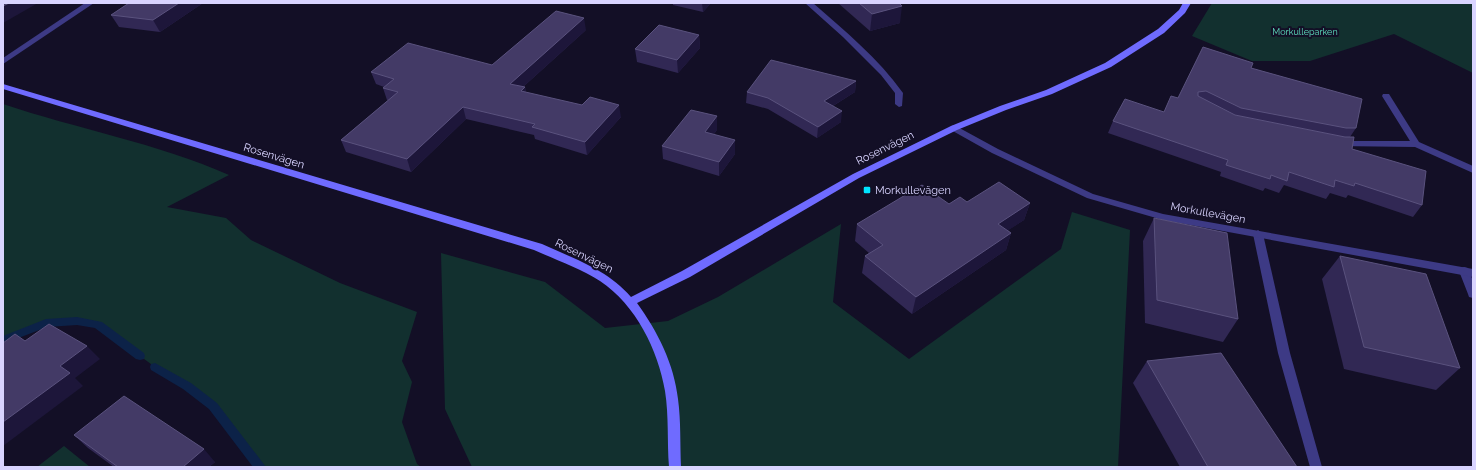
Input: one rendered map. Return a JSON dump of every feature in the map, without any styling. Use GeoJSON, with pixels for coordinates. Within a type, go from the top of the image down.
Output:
{"type":"FeatureCollection","features":[{"type":"Feature","properties":{"kind":"street"},"geometry":{"type":"LineString","coordinates":[[3,62],[90,3]]}},
{"type":"Feature","properties":{"kind":"street"},"geometry":{"type":"LineString","coordinates":[[809,3],[846,35],[884,73],[900,93],[899,104]]}},
{"type":"Feature","properties":{"kind":"street","name":"Rosenvägen"},"geometry":{"type":"LineString","coordinates":[[3,86],[538,247],[582,267],[611,283],[630,302],[686,274],[856,176],[954,128],[1003,108],[1049,92],[1108,65],[1161,31],[1182,11],[1188,3]]}},
{"type":"Feature","properties":{"kind":"street"},"geometry":{"type":"LineString","coordinates":[[1386,96],[1416,144]]}},
{"type":"Feature","properties":{"kind":"street","name":"Morkullevägen"},"geometry":{"type":"LineString","coordinates":[[954,128],[995,151],[1090,196],[1163,217],[1468,272]]}},
{"type":"Feature","properties":{"kind":"street"},"geometry":{"type":"LineString","coordinates":[[1330,142],[1338,144],[1416,144],[1473,170]]}},
{"type":"Feature","properties":{"kind":"street"},"geometry":{"type":"LineString","coordinates":[[1258,234],[1284,353],[1316,467]]}},
{"type":"Feature","properties":{"kind":"street"},"geometry":{"type":"LineString","coordinates":[[1468,272],[1473,294]]}},
{"type":"Feature","properties":{"kind":"street"},"geometry":{"type":"LineString","coordinates":[[630,302],[645,324],[659,350],[670,391],[675,467]]}},
{"type":"Feature","properties":{"kind":"green space","name":"Morkulleparken"},"geometry":{"type":"Polygon","coordinates":[[[1212,3],[1473,3],[1473,73],[1394,34],[1310,61],[1252,61],[1192,36],[1212,3]]]}},
{"type":"Feature","properties":{"kind":"green space"},"geometry":{"type":"Polygon","coordinates":[[[3,104],[174,154],[229,175],[167,207],[226,218],[251,240],[340,283],[417,312],[402,361],[412,382],[402,422],[417,464],[421,467],[260,467],[213,406],[187,386],[155,367],[98,325],[77,321],[46,323],[3,340],[3,104]]]}},
{"type":"Feature","properties":{"kind":"green space"},"geometry":{"type":"Polygon","coordinates":[[[1072,212],[1130,230],[1118,467],[472,467],[445,409],[441,253],[545,282],[605,328],[668,321],[718,297],[841,224],[833,302],[909,359],[1061,249],[1072,212]]]}},
{"type":"Feature","properties":{"kind":"green space"},"geometry":{"type":"Polygon","coordinates":[[[64,446],[90,467],[37,467],[64,446]]]}},
{"type":"Feature","properties":{"kind":"building"},"geometry":{"type":"Polygon","coordinates":[[[129,3],[179,3],[153,20],[111,15],[129,3]]]}},
{"type":"Feature","properties":{"kind":"building"},"geometry":{"type":"Polygon","coordinates":[[[859,3],[899,3],[902,6],[872,14],[859,3]]]}},
{"type":"Feature","properties":{"kind":"building"},"geometry":{"type":"Polygon","coordinates":[[[556,11],[584,18],[510,84],[525,87],[521,91],[582,105],[590,97],[619,105],[585,142],[532,127],[535,124],[463,107],[407,159],[341,140],[398,92],[383,88],[394,79],[371,72],[408,43],[492,65],[556,11]]]}},
{"type":"Feature","properties":{"kind":"building"},"geometry":{"type":"Polygon","coordinates":[[[659,25],[699,35],[677,60],[635,49],[659,25]]]}},
{"type":"Feature","properties":{"kind":"building"},"geometry":{"type":"Polygon","coordinates":[[[1203,47],[1253,63],[1251,68],[1362,99],[1356,128],[1346,128],[1241,108],[1206,91],[1198,92],[1198,96],[1235,115],[1345,137],[1354,137],[1352,149],[1426,171],[1422,205],[1355,183],[1354,186],[1335,180],[1334,187],[1289,172],[1287,181],[1271,175],[1270,179],[1226,165],[1228,160],[1113,121],[1125,99],[1164,112],[1171,96],[1178,98],[1203,47]]]}},
{"type":"Feature","properties":{"kind":"building"},"geometry":{"type":"Polygon","coordinates":[[[771,60],[856,81],[824,101],[842,111],[818,127],[768,98],[747,92],[771,60]]]}},
{"type":"Feature","properties":{"kind":"building"},"geometry":{"type":"Polygon","coordinates":[[[691,110],[717,116],[705,132],[735,140],[719,162],[662,146],[691,110]]]}},
{"type":"Feature","properties":{"kind":"building"},"geometry":{"type":"Polygon","coordinates":[[[999,182],[1030,203],[998,224],[1011,233],[916,297],[865,256],[883,245],[857,224],[922,185],[949,204],[960,197],[967,202],[999,182]]]}},
{"type":"Feature","properties":{"kind":"building"},"geometry":{"type":"Polygon","coordinates":[[[1154,218],[1227,233],[1238,319],[1157,300],[1154,218]]]}},
{"type":"Feature","properties":{"kind":"building"},"geometry":{"type":"Polygon","coordinates":[[[1340,256],[1426,274],[1460,368],[1364,347],[1340,256]]]}},
{"type":"Feature","properties":{"kind":"building"},"geometry":{"type":"Polygon","coordinates":[[[49,324],[87,346],[60,366],[70,373],[3,422],[3,343],[15,334],[25,341],[49,324]]]}},
{"type":"Feature","properties":{"kind":"building"},"geometry":{"type":"Polygon","coordinates":[[[1221,353],[1297,467],[1208,467],[1147,361],[1221,353]]]}},
{"type":"Feature","properties":{"kind":"building"},"geometry":{"type":"Polygon","coordinates":[[[124,396],[204,449],[183,467],[118,467],[74,435],[124,396]]]}},
{"type":"Feature","properties":{"kind":"waterway"},"geometry":{"type":"LineString","coordinates":[[3,340],[46,323],[77,321],[98,325],[140,356]]}},
{"type":"Feature","properties":{"kind":"waterway"},"geometry":{"type":"LineString","coordinates":[[155,367],[187,386],[213,406],[260,467]]}},
{"type":"Feature","properties":{"kind":"place","name":"Morkullevägen"},"geometry":{"type":"Point","coordinates":[867,190]}}]}
